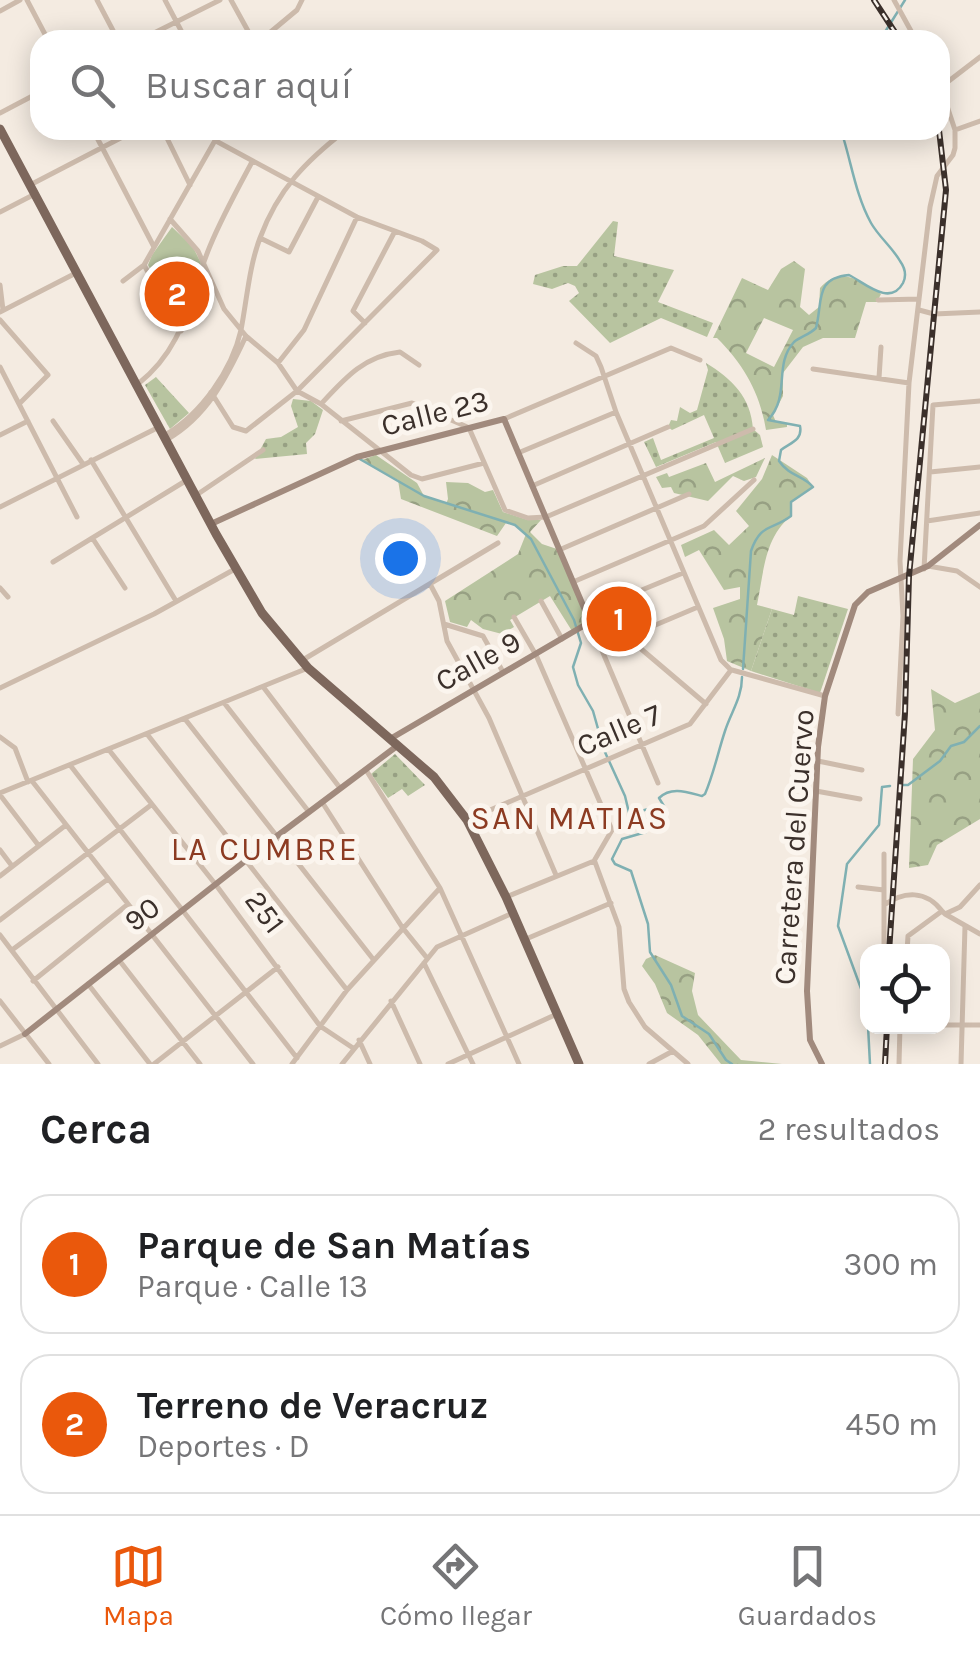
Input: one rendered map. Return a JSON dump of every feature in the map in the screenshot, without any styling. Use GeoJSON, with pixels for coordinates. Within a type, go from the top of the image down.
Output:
{"type":"FeatureCollection","features":[{"type":"Feature","properties":{"kind":"main road"},"geometry":{"type":"LineString","coordinates":[[1,132],[210,524],[262,613],[305,664],[434,777],[467,820],[506,897],[579,1064]]}},
{"type":"Feature","properties":{"kind":"street"},"geometry":{"type":"LineString","coordinates":[[0,11],[23,0],[42,30]]}},
{"type":"Feature","properties":{"kind":"street"},"geometry":{"type":"LineString","coordinates":[[98,0],[113,30]]}},
{"type":"Feature","properties":{"kind":"street"},"geometry":{"type":"LineString","coordinates":[[165,0],[181,30]]}},
{"type":"Feature","properties":{"kind":"street"},"geometry":{"type":"LineString","coordinates":[[161,30],[220,0]]}},
{"type":"Feature","properties":{"kind":"street"},"geometry":{"type":"LineString","coordinates":[[230,0],[250,30]]}},
{"type":"Feature","properties":{"kind":"street"},"geometry":{"type":"LineString","coordinates":[[271,30],[298,10],[302,0]]}},
{"type":"Feature","properties":{"kind":"street"},"geometry":{"type":"LineString","coordinates":[[894,0],[911,30]]}},
{"type":"Feature","properties":{"kind":"street"},"geometry":{"type":"LineString","coordinates":[[950,79],[980,57]]}},
{"type":"Feature","properties":{"kind":"street"},"geometry":{"type":"LineString","coordinates":[[0,113],[30,97]]}},
{"type":"Feature","properties":{"kind":"street"},"geometry":{"type":"LineString","coordinates":[[898,714],[909,383],[930,208],[938,176],[955,148],[950,116]]}},
{"type":"Feature","properties":{"kind":"street"},"geometry":{"type":"LineString","coordinates":[[954,130],[980,121]]}},
{"type":"Feature","properties":{"kind":"street"},"geometry":{"type":"LineString","coordinates":[[98,140],[154,248]]}},
{"type":"Feature","properties":{"kind":"street"},"geometry":{"type":"LineString","coordinates":[[0,212],[117,140]]}},
{"type":"Feature","properties":{"kind":"street"},"geometry":{"type":"LineString","coordinates":[[168,140],[190,185]]}},
{"type":"Feature","properties":{"kind":"street"},"geometry":{"type":"LineString","coordinates":[[213,394],[240,330],[260,238],[289,180],[335,140]]}},
{"type":"Feature","properties":{"kind":"street"},"geometry":{"type":"LineString","coordinates":[[123,281],[144,265],[216,141],[357,217],[436,247],[436,254],[297,392],[242,432],[233,427],[213,394]]}},
{"type":"Feature","properties":{"kind":"street"},"geometry":{"type":"LineString","coordinates":[[136,386],[169,354],[181,331],[222,218],[252,162]]}},
{"type":"Feature","properties":{"kind":"street"},"geometry":{"type":"LineString","coordinates":[[260,238],[289,252],[318,196]]}},
{"type":"Feature","properties":{"kind":"street"},"geometry":{"type":"LineString","coordinates":[[278,363],[304,330],[357,217]]}},
{"type":"Feature","properties":{"kind":"street"},"geometry":{"type":"LineString","coordinates":[[170,220],[188,236],[204,262],[224,310],[246,336],[278,363],[297,392],[321,404],[410,476],[422,479],[484,463]]}},
{"type":"Feature","properties":{"kind":"street"},"geometry":{"type":"LineString","coordinates":[[365,324],[353,311],[394,231]]}},
{"type":"Feature","properties":{"kind":"street"},"geometry":{"type":"LineString","coordinates":[[144,265],[181,331]]}},
{"type":"Feature","properties":{"kind":"street"},"geometry":{"type":"LineString","coordinates":[[0,284],[2,311],[76,274]]}},
{"type":"Feature","properties":{"kind":"street"},"geometry":{"type":"LineString","coordinates":[[878,300],[919,299]]}},
{"type":"Feature","properties":{"kind":"street"},"geometry":{"type":"LineString","coordinates":[[919,310],[934,314],[980,312]]}},
{"type":"Feature","properties":{"kind":"street"},"geometry":{"type":"LineString","coordinates":[[0,320],[48,375],[19,404]]}},
{"type":"Feature","properties":{"kind":"street"},"geometry":{"type":"LineString","coordinates":[[0,507],[91,460],[180,425],[213,394],[246,336]]}},
{"type":"Feature","properties":{"kind":"street"},"geometry":{"type":"LineString","coordinates":[[576,342],[596,356],[721,660],[731,670],[826,696]]}},
{"type":"Feature","properties":{"kind":"street"},"geometry":{"type":"LineString","coordinates":[[879,378],[881,347]]}},
{"type":"Feature","properties":{"kind":"street","name":"Calle 23"},"geometry":{"type":"LineString","coordinates":[[210,524],[376,450],[504,419],[672,348],[700,360]]}},
{"type":"Feature","properties":{"kind":"street"},"geometry":{"type":"LineString","coordinates":[[321,404],[360,366],[379,354],[400,352],[419,366]]}},
{"type":"Feature","properties":{"kind":"street"},"geometry":{"type":"LineString","coordinates":[[0,367],[77,517]]}},
{"type":"Feature","properties":{"kind":"street"},"geometry":{"type":"LineString","coordinates":[[813,369],[909,383]]}},
{"type":"Feature","properties":{"kind":"street"},"geometry":{"type":"LineString","coordinates":[[980,401],[933,405],[926,568],[945,566],[980,588]]}},
{"type":"Feature","properties":{"kind":"street"},"geometry":{"type":"LineString","coordinates":[[341,421],[412,403],[469,428],[505,510],[528,518],[546,517],[753,429]]}},
{"type":"Feature","properties":{"kind":"street"},"geometry":{"type":"LineString","coordinates":[[518,454],[616,412]]}},
{"type":"Feature","properties":{"kind":"street"},"geometry":{"type":"LineString","coordinates":[[504,419],[586,612],[587,624],[658,782]]}},
{"type":"Feature","properties":{"kind":"street"},"geometry":{"type":"LineString","coordinates":[[0,435],[28,421]]}},
{"type":"Feature","properties":{"kind":"street"},"geometry":{"type":"LineString","coordinates":[[53,421],[83,464]]}},
{"type":"Feature","properties":{"kind":"street"},"geometry":{"type":"LineString","coordinates":[[532,486],[668,427]]}},
{"type":"Feature","properties":{"kind":"street"},"geometry":{"type":"LineString","coordinates":[[196,496],[263,450]]}},
{"type":"Feature","properties":{"kind":"street"},"geometry":{"type":"LineString","coordinates":[[91,460],[176,601]]}},
{"type":"Feature","properties":{"kind":"street"},"geometry":{"type":"LineString","coordinates":[[930,472],[980,467]]}},
{"type":"Feature","properties":{"kind":"street"},"geometry":{"type":"LineString","coordinates":[[53,562],[187,480]]}},
{"type":"Feature","properties":{"kind":"street"},"geometry":{"type":"LineString","coordinates":[[573,582],[714,518],[754,480]]}},
{"type":"Feature","properties":{"kind":"street"},"geometry":{"type":"LineString","coordinates":[[559,550],[689,494]]}},
{"type":"Feature","properties":{"kind":"street"},"geometry":{"type":"LineString","coordinates":[[927,521],[980,513]]}},
{"type":"Feature","properties":{"kind":"street","name":"Carretera del Cuervo"},"geometry":{"type":"LineString","coordinates":[[822,1064],[810,1040],[806,991],[818,761],[826,696],[856,605],[868,592],[926,568],[980,525]]}},
{"type":"Feature","properties":{"kind":"street"},"geometry":{"type":"LineString","coordinates":[[93,539],[125,588]]}},
{"type":"Feature","properties":{"kind":"street"},"geometry":{"type":"LineString","coordinates":[[39,846],[0,794],[264,688],[498,544]]}},
{"type":"Feature","properties":{"kind":"street"},"geometry":{"type":"LineString","coordinates":[[0,688],[235,569]]}},
{"type":"Feature","properties":{"kind":"street"},"geometry":{"type":"LineString","coordinates":[[586,612],[683,574]]}},
{"type":"Feature","properties":{"kind":"street"},"geometry":{"type":"LineString","coordinates":[[430,584],[439,601],[447,641],[523,794],[556,875]]}},
{"type":"Feature","properties":{"kind":"street"},"geometry":{"type":"LineString","coordinates":[[0,588],[8,597]]}},
{"type":"Feature","properties":{"kind":"street"},"geometry":{"type":"LineString","coordinates":[[542,600],[562,640]]}},
{"type":"Feature","properties":{"kind":"street"},"geometry":{"type":"LineString","coordinates":[[601,648],[698,607]]}},
{"type":"Feature","properties":{"kind":"street"},"geometry":{"type":"LineString","coordinates":[[506,897],[594,861],[612,830],[536,654],[514,617]]}},
{"type":"Feature","properties":{"kind":"street"},"geometry":{"type":"LineString","coordinates":[[444,624],[483,636],[504,672]]}},
{"type":"Feature","properties":{"kind":"street","name":"Calle 9"},"geometry":{"type":"LineString","coordinates":[[393,743],[473,689],[587,624]]}},
{"type":"Feature","properties":{"kind":"street"},"geometry":{"type":"LineString","coordinates":[[627,637],[706,704]]}},
{"type":"Feature","properties":{"kind":"street","name":"Calle 7"},"geometry":{"type":"LineString","coordinates":[[467,820],[690,724],[731,670]]}},
{"type":"Feature","properties":{"kind":"street"},"geometry":{"type":"LineString","coordinates":[[264,688],[340,788]]}},
{"type":"Feature","properties":{"kind":"street"},"geometry":{"type":"LineString","coordinates":[[225,703],[309,812]]}},
{"type":"Feature","properties":{"kind":"street"},"geometry":{"type":"LineString","coordinates":[[185,719],[374,960]]}},
{"type":"Feature","properties":{"kind":"street"},"geometry":{"type":"LineString","coordinates":[[147,734],[347,990]]}},
{"type":"Feature","properties":{"kind":"street"},"geometry":{"type":"LineString","coordinates":[[0,737],[15,748],[30,781],[252,1064]]}},
{"type":"Feature","properties":{"kind":"street","name":"90"},"geometry":{"type":"LineString","coordinates":[[0,1046],[25,1034],[365,769],[393,743]]}},
{"type":"Feature","properties":{"kind":"street","name":"251"},"geometry":{"type":"LineString","coordinates":[[109,750],[216,884],[320,1026],[353,1048]]}},
{"type":"Feature","properties":{"kind":"street"},"geometry":{"type":"LineString","coordinates":[[818,761],[862,770]]}},
{"type":"Feature","properties":{"kind":"street"},"geometry":{"type":"LineString","coordinates":[[70,765],[246,992],[294,1061],[347,990],[440,888]]}},
{"type":"Feature","properties":{"kind":"street"},"geometry":{"type":"LineString","coordinates":[[365,769],[440,888],[519,1064]]}},
{"type":"Feature","properties":{"kind":"street"},"geometry":{"type":"LineString","coordinates":[[816,791],[860,799]]}},
{"type":"Feature","properties":{"kind":"street"},"geometry":{"type":"LineString","coordinates":[[322,802],[426,961],[473,1064]]}},
{"type":"Feature","properties":{"kind":"street"},"geometry":{"type":"LineString","coordinates":[[0,920],[152,804]]}},
{"type":"Feature","properties":{"kind":"street"},"geometry":{"type":"LineString","coordinates":[[0,876],[66,825]]}},
{"type":"Feature","properties":{"kind":"street"},"geometry":{"type":"LineString","coordinates":[[0,850],[12,866]]}},
{"type":"Feature","properties":{"kind":"street"},"geometry":{"type":"LineString","coordinates":[[884,854],[884,944]]}},
{"type":"Feature","properties":{"kind":"street"},"geometry":{"type":"LineString","coordinates":[[594,861],[622,942],[624,989],[629,1002],[645,1027],[688,1064]]}},
{"type":"Feature","properties":{"kind":"street"},"geometry":{"type":"LineString","coordinates":[[12,950],[108,879]]}},
{"type":"Feature","properties":{"kind":"street"},"geometry":{"type":"LineString","coordinates":[[908,944],[908,936],[943,912],[960,907],[980,885]]}},
{"type":"Feature","properties":{"kind":"street"},"geometry":{"type":"LineString","coordinates":[[858,887],[884,890]]}},
{"type":"Feature","properties":{"kind":"street"},"geometry":{"type":"LineString","coordinates":[[884,905],[920,894],[980,934]]}},
{"type":"Feature","properties":{"kind":"street"},"geometry":{"type":"LineString","coordinates":[[524,939],[611,904]]}},
{"type":"Feature","properties":{"kind":"street"},"geometry":{"type":"LineString","coordinates":[[33,981],[127,905]]}},
{"type":"Feature","properties":{"kind":"street"},"geometry":{"type":"LineString","coordinates":[[342,1064],[437,947],[513,913]]}},
{"type":"Feature","properties":{"kind":"street"},"geometry":{"type":"LineString","coordinates":[[961,1064],[966,926]]}},
{"type":"Feature","properties":{"kind":"street"},"geometry":{"type":"LineString","coordinates":[[0,935],[98,1064]]}},
{"type":"Feature","properties":{"kind":"street"},"geometry":{"type":"LineString","coordinates":[[119,960],[200,1064]]}},
{"type":"Feature","properties":{"kind":"street"},"geometry":{"type":"LineString","coordinates":[[88,984],[152,1064],[278,967]]}},
{"type":"Feature","properties":{"kind":"street"},"geometry":{"type":"LineString","coordinates":[[0,1001],[48,1064]]}},
{"type":"Feature","properties":{"kind":"street"},"geometry":{"type":"LineString","coordinates":[[391,1001],[420,1064]]}},
{"type":"Feature","properties":{"kind":"street"},"geometry":{"type":"LineString","coordinates":[[448,1064],[557,1014]]}},
{"type":"Feature","properties":{"kind":"street"},"geometry":{"type":"LineString","coordinates":[[950,1025],[980,1025]]}},
{"type":"Feature","properties":{"kind":"street"},"geometry":{"type":"LineString","coordinates":[[899,1064],[900,1034]]}},
{"type":"Feature","properties":{"kind":"street"},"geometry":{"type":"LineString","coordinates":[[359,1040],[370,1064]]}},
{"type":"Feature","properties":{"kind":"street"},"geometry":{"type":"LineString","coordinates":[[649,1064],[673,1052]]}},
{"type":"Feature","properties":{"kind":"green space"},"geometry":{"type":"Polygon","coordinates":[[[613,221],[618,222],[614,256],[674,270],[658,302],[713,323],[707,337],[661,318],[610,343],[569,301],[579,293],[575,286],[568,283],[552,289],[533,284],[535,275],[577,266],[613,221]]]}},
{"type":"Feature","properties":{"kind":"green space"},"geometry":{"type":"Polygon","coordinates":[[[172,227],[193,247],[201,263],[182,322],[148,265],[172,227]]]}},
{"type":"Feature","properties":{"kind":"green space"},"geometry":{"type":"Polygon","coordinates":[[[794,261],[805,269],[800,307],[809,315],[819,307],[820,288],[835,277],[850,278],[881,294],[877,302],[866,302],[855,338],[823,338],[803,347],[783,373],[783,396],[773,415],[776,422],[787,423],[787,427],[766,430],[760,404],[743,369],[727,348],[713,338],[742,278],[768,290],[781,269],[794,261]],[[764,318],[746,353],[774,367],[793,330],[764,318]]]}},
{"type":"Feature","properties":{"kind":"green space"},"geometry":{"type":"Polygon","coordinates":[[[706,363],[744,398],[763,447],[725,463],[716,442],[656,467],[644,442],[653,438],[661,460],[714,438],[704,415],[672,430],[668,427],[671,420],[677,421],[680,407],[690,413],[697,410],[708,370],[706,363]]]}},
{"type":"Feature","properties":{"kind":"green space"},"geometry":{"type":"Polygon","coordinates":[[[156,377],[189,413],[170,429],[145,385],[156,377]]]}},
{"type":"Feature","properties":{"kind":"green space"},"geometry":{"type":"Polygon","coordinates":[[[293,399],[311,401],[323,410],[315,434],[306,443],[307,454],[255,459],[266,439],[281,437],[298,427],[291,406],[293,399]]]}},
{"type":"Feature","properties":{"kind":"green space"},"geometry":{"type":"Polygon","coordinates":[[[376,455],[417,483],[424,496],[446,504],[446,482],[468,483],[485,492],[493,490],[503,512],[541,520],[530,532],[542,544],[557,549],[588,620],[572,631],[550,596],[510,620],[514,627],[502,634],[483,629],[471,620],[467,627],[450,622],[445,601],[518,554],[526,534],[506,523],[497,536],[401,499],[398,480],[362,460],[376,455]]]}},
{"type":"Feature","properties":{"kind":"green space"},"geometry":{"type":"Polygon","coordinates":[[[772,455],[807,478],[813,487],[791,502],[791,516],[770,545],[757,605],[772,609],[751,671],[727,661],[713,608],[740,599],[740,587],[724,590],[699,550],[685,557],[681,545],[714,530],[729,545],[749,526],[736,511],[762,479],[772,455]]]}},
{"type":"Feature","properties":{"kind":"green space"},"geometry":{"type":"Polygon","coordinates":[[[765,458],[756,477],[744,481],[733,476],[708,501],[674,493],[671,487],[662,488],[656,477],[667,473],[669,477],[706,463],[715,482],[765,458]]]}},
{"type":"Feature","properties":{"kind":"green space"},"geometry":{"type":"Polygon","coordinates":[[[636,595],[648,624],[602,644],[590,615],[636,595]]]}},
{"type":"Feature","properties":{"kind":"green space"},"geometry":{"type":"Polygon","coordinates":[[[798,596],[848,609],[820,693],[751,671],[772,609],[794,615],[798,596]]]}},
{"type":"Feature","properties":{"kind":"green space"},"geometry":{"type":"Polygon","coordinates":[[[931,689],[955,703],[980,692],[980,819],[937,845],[928,865],[909,868],[913,759],[935,730],[931,689]]]}},
{"type":"Feature","properties":{"kind":"green space"},"geometry":{"type":"Polygon","coordinates":[[[395,754],[425,785],[408,796],[402,789],[388,798],[371,774],[395,754]]]}},
{"type":"Feature","properties":{"kind":"green space"},"geometry":{"type":"Polygon","coordinates":[[[655,955],[695,973],[692,991],[698,1015],[741,1060],[782,1064],[721,1064],[698,1035],[667,1013],[655,984],[642,966],[655,955]]]}},
{"type":"Feature","properties":{"kind":"waterway"},"geometry":{"type":"LineString","coordinates":[[886,30],[905,0]]}},
{"type":"Feature","properties":{"kind":"waterway"},"geometry":{"type":"LineString","coordinates":[[743,669],[751,551],[763,532],[791,516],[791,502],[813,487],[779,461],[781,450],[795,441],[800,426],[768,420],[779,401],[788,351],[794,342],[816,328],[822,293],[830,281],[849,275],[877,291],[891,293],[898,290],[905,277],[902,264],[874,228],[862,203],[844,140]]}},
{"type":"Feature","properties":{"kind":"waterway"},"geometry":{"type":"LineString","coordinates":[[358,458],[424,496],[515,525],[531,539],[574,620],[581,643],[573,667],[625,796],[630,833]]}},
{"type":"Feature","properties":{"kind":"waterway"},"geometry":{"type":"LineString","coordinates":[[732,1064],[709,1034],[682,1016],[671,985],[650,952],[648,924],[631,871],[612,859],[622,839],[646,832],[641,811],[652,808],[664,815],[667,811],[659,798],[664,794],[705,794],[742,677]]}},
{"type":"Feature","properties":{"kind":"waterway"},"geometry":{"type":"LineString","coordinates":[[901,785],[908,785],[980,726]]}},
{"type":"Feature","properties":{"kind":"waterway"},"geometry":{"type":"LineString","coordinates":[[860,986],[838,926],[847,864],[879,825],[882,787],[890,786]]}},
{"type":"Feature","properties":{"kind":"waterway"},"geometry":{"type":"LineString","coordinates":[[868,1034],[870,1064]]}},
{"type":"Feature","properties":{"kind":"railway"},"geometry":{"type":"LineString","coordinates":[[874,0],[894,30]]}},
{"type":"Feature","properties":{"kind":"railway"},"geometry":{"type":"LineString","coordinates":[[890,944],[905,713],[909,576],[946,190],[940,140]]}},
{"type":"Feature","properties":{"kind":"railway"},"geometry":{"type":"LineString","coordinates":[[885,1064],[887,1034]]}},
{"type":"Feature","properties":{"kind":"place","name":"Terreno de Veracruz"},"geometry":{"type":"Point","coordinates":[177,294]}},
{"type":"Feature","properties":{"kind":"place","name":"Parque de San Matías"},"geometry":{"type":"Point","coordinates":[619,619]}},
{"type":"Feature","properties":{"kind":"district","name":"SAN MATIAS"},"geometry":{"type":"Point","coordinates":[570,818]}},
{"type":"Feature","properties":{"kind":"district","name":"LA CUMBRE"},"geometry":{"type":"Point","coordinates":[265,849]}}]}
